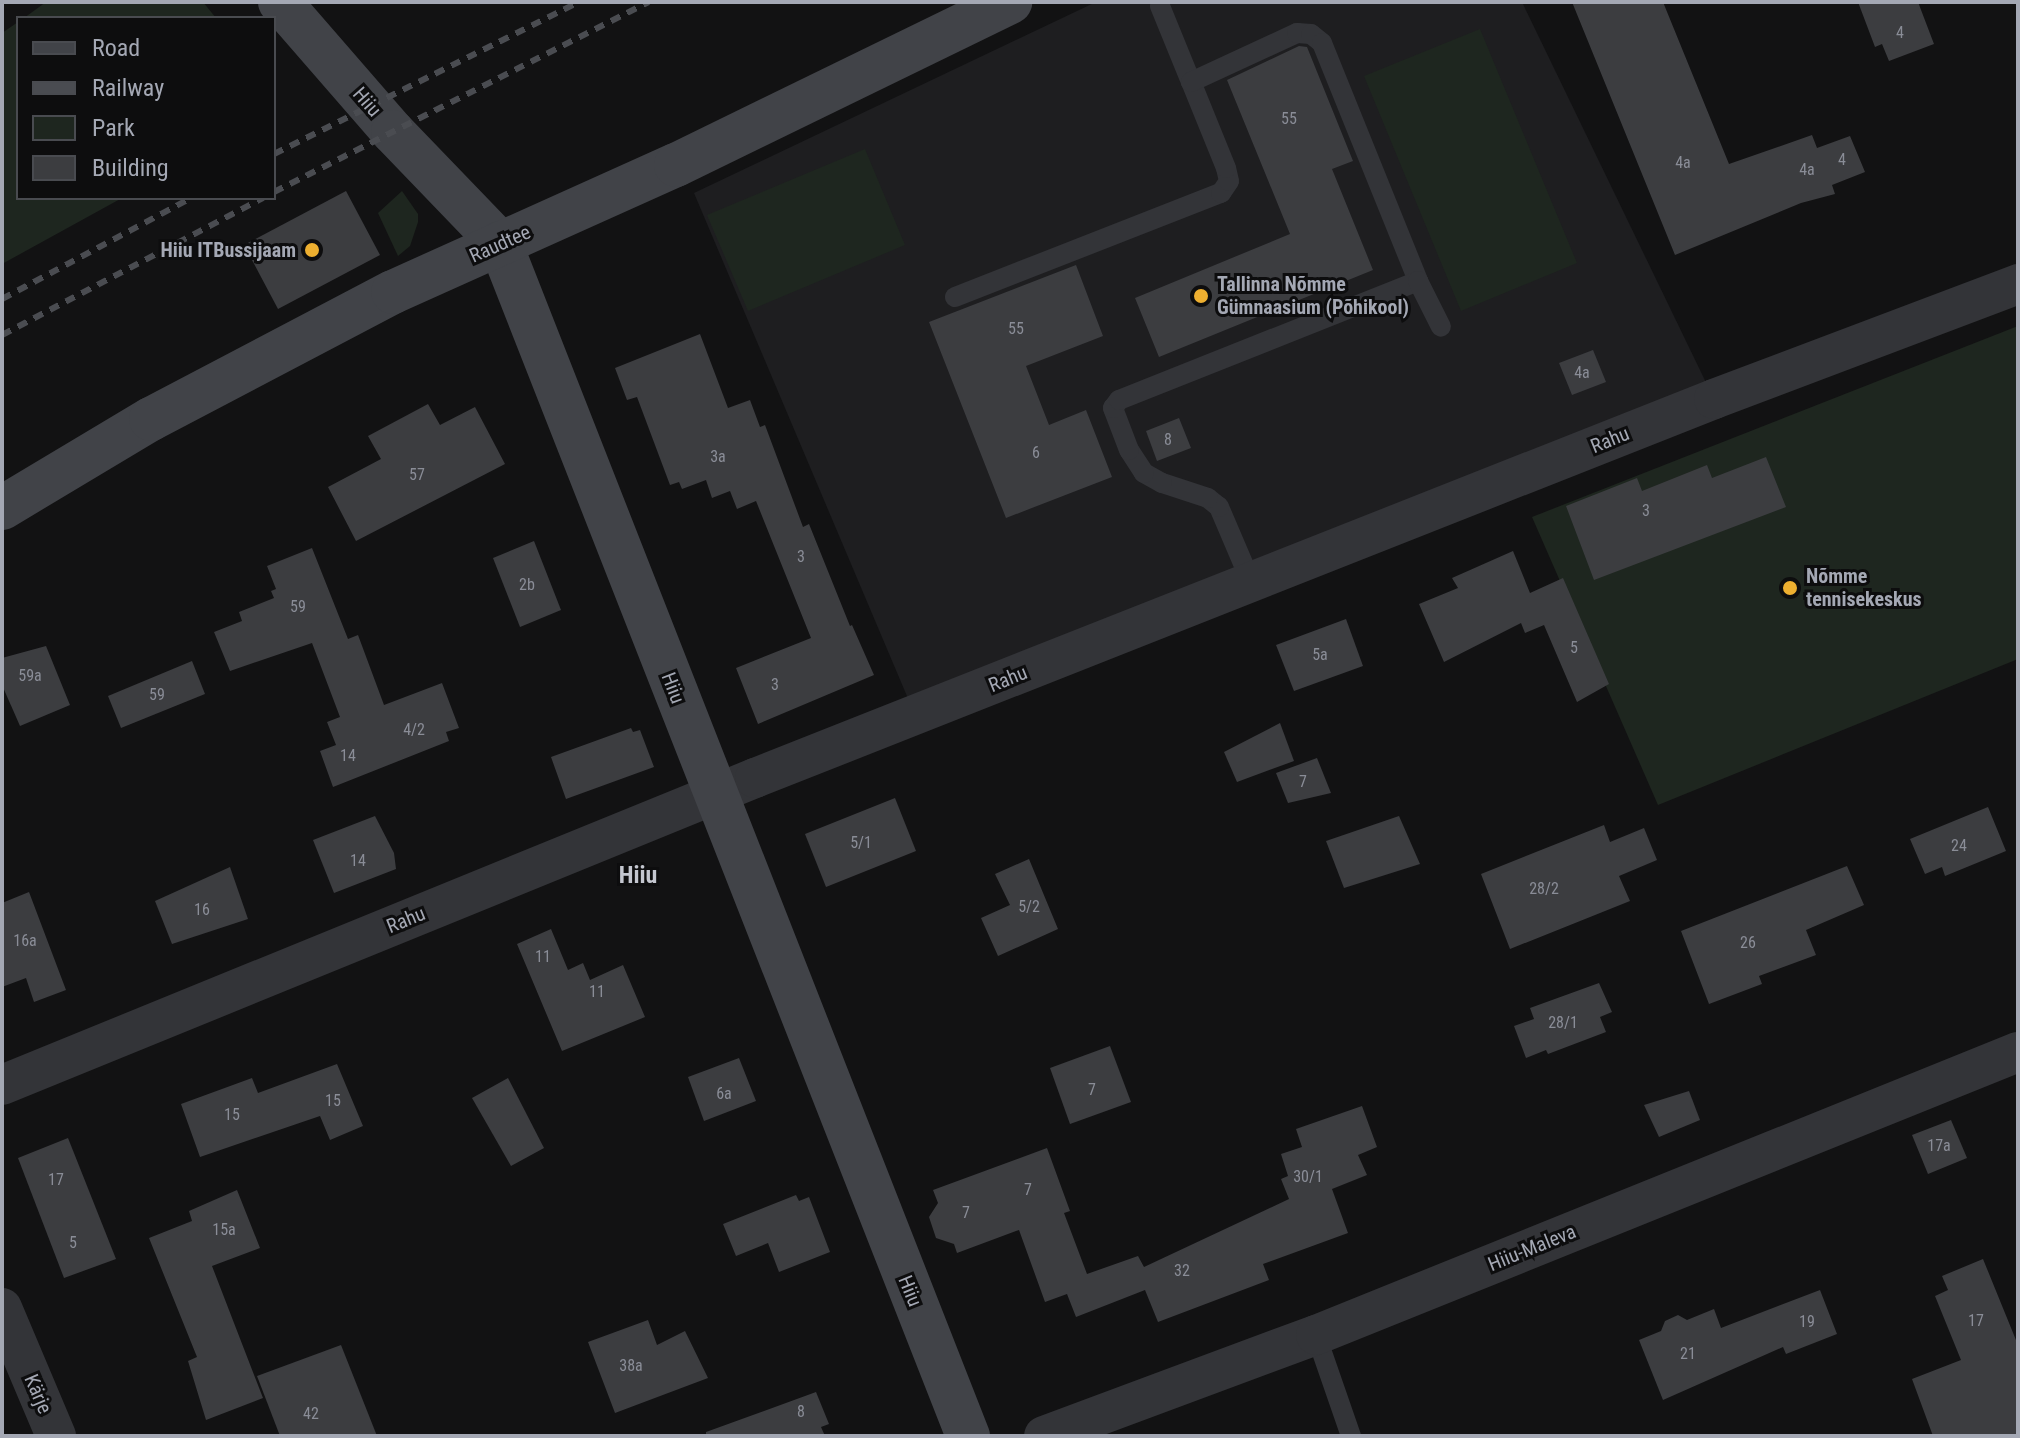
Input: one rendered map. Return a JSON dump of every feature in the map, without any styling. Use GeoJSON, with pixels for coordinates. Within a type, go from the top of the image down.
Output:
{"type":"FeatureCollection","features":[{"type":"Feature","properties":{"kind":"street","name":"Hiiu"},"geometry":{"type":"LineString","coordinates":[[280,2],[393,132],[500,243],[968,1436]]}},
{"type":"Feature","properties":{"kind":"street","name":"Raudtee"},"geometry":{"type":"LineString","coordinates":[[2,508],[151,419],[393,292],[676,165],[1010,2]]}},
{"type":"Feature","properties":{"kind":"street","name":"Rahu"},"geometry":{"type":"LineString","coordinates":[[2,1085],[714,795],[1728,393],[2018,284]]}},
{"type":"Feature","properties":{"kind":"street","name":"Hiiu-Maleva"},"geometry":{"type":"LineString","coordinates":[[1044,1436],[1316,1335],[2018,1052]]}},
{"type":"Feature","properties":{"kind":"street","name":"Kärje"},"geometry":{"type":"LineString","coordinates":[[2,1308],[56,1436]]}},
{"type":"Feature","properties":{"kind":"lane"},"geometry":{"type":"LineString","coordinates":[[955,297],[1221,193],[1229,181],[1226,168],[1160,6]]}},
{"type":"Feature","properties":{"kind":"lane"},"geometry":{"type":"LineString","coordinates":[[1191,82],[1297,33],[1311,34],[1322,43],[1418,281],[1441,327]]}},
{"type":"Feature","properties":{"kind":"lane"},"geometry":{"type":"LineString","coordinates":[[1251,582],[1219,507],[1208,498],[1162,483],[1144,473],[1129,450],[1113,408],[1119,400],[1418,281]]}},
{"type":"Feature","properties":{"kind":"lane"},"geometry":{"type":"LineString","coordinates":[[1316,1335],[1351,1436]]}},
{"type":"Feature","properties":{"kind":"shaded area","name":"Tallinna Nõmme Gümnaasium (Põhikool)"},"geometry":{"type":"Polygon","coordinates":[[[1096,2],[1522,2],[1714,399],[915,715],[694,193],[1096,2]]]}},
{"type":"Feature","properties":{"kind":"green space"},"geometry":{"type":"Polygon","coordinates":[[[46,2],[203,2],[214,16],[27,16],[46,2]]]}},
{"type":"Feature","properties":{"kind":"green space"},"geometry":{"type":"Polygon","coordinates":[[[16,23],[16,200],[118,200],[2,264],[2,33],[16,23]]]}},
{"type":"Feature","properties":{"kind":"green space"},"geometry":{"type":"Polygon","coordinates":[[[1480,29],[1577,263],[1461,311],[1364,76],[1480,29]]]}},
{"type":"Feature","properties":{"kind":"green space"},"geometry":{"type":"Polygon","coordinates":[[[865,149],[905,245],[748,311],[707,215],[865,149]]]}},
{"type":"Feature","properties":{"kind":"green space"},"geometry":{"type":"Polygon","coordinates":[[[402,191],[418,214],[418,222],[410,246],[398,256],[378,213],[402,191]]]}},
{"type":"Feature","properties":{"kind":"green space","name":"Nõmme tennisekeskus"},"geometry":{"type":"Polygon","coordinates":[[[2018,326],[2018,659],[1658,805],[1532,517],[2018,326]]]}},
{"type":"Feature","properties":{"kind":"building"},"geometry":{"type":"Polygon","coordinates":[[[1572,2],[1663,2],[1729,164],[1812,135],[1817,148],[1850,136],[1865,172],[1832,185],[1835,194],[1801,203],[1675,255],[1572,2]]]}},
{"type":"Feature","properties":{"kind":"building"},"geometry":{"type":"Polygon","coordinates":[[[1858,2],[1918,2],[1934,44],[1889,61],[1882,44],[1875,47],[1858,2]]]}},
{"type":"Feature","properties":{"kind":"building"},"geometry":{"type":"Polygon","coordinates":[[[1299,46],[1307,47],[1353,161],[1332,169],[1373,270],[1159,357],[1135,298],[1290,234],[1227,80],[1299,46]]]}},
{"type":"Feature","properties":{"kind":"building","name":"Hiiu ITBussijaam"},"geometry":{"type":"Polygon","coordinates":[[[346,191],[380,255],[278,309],[244,245],[346,191]]]}},
{"type":"Feature","properties":{"kind":"building"},"geometry":{"type":"Polygon","coordinates":[[[1076,265],[1103,336],[1026,366],[1049,425],[1086,410],[1112,477],[1006,518],[929,322],[1076,265]]]}},
{"type":"Feature","properties":{"kind":"building"},"geometry":{"type":"Polygon","coordinates":[[[700,334],[728,408],[750,400],[760,427],[765,425],[803,527],[809,524],[850,626],[874,675],[758,724],[736,668],[811,638],[756,501],[737,509],[730,491],[712,498],[706,480],[682,489],[679,482],[670,485],[637,397],[627,400],[615,368],[700,334]]]}},
{"type":"Feature","properties":{"kind":"building"},"geometry":{"type":"Polygon","coordinates":[[[1593,350],[1606,382],[1572,395],[1559,363],[1593,350]]]}},
{"type":"Feature","properties":{"kind":"building"},"geometry":{"type":"Polygon","coordinates":[[[428,404],[440,425],[475,407],[505,464],[356,541],[328,487],[381,459],[368,436],[428,404]]]}},
{"type":"Feature","properties":{"kind":"building"},"geometry":{"type":"Polygon","coordinates":[[[1179,418],[1191,448],[1157,461],[1146,431],[1179,418]]]}},
{"type":"Feature","properties":{"kind":"building"},"geometry":{"type":"Polygon","coordinates":[[[1766,457],[1786,507],[1594,580],[1566,506],[1637,478],[1642,491],[1707,465],[1712,478],[1766,457]]]}},
{"type":"Feature","properties":{"kind":"building"},"geometry":{"type":"Polygon","coordinates":[[[534,541],[561,610],[520,627],[493,558],[534,541]]]}},
{"type":"Feature","properties":{"kind":"building"},"geometry":{"type":"Polygon","coordinates":[[[312,548],[348,639],[358,635],[384,705],[442,683],[459,728],[446,732],[449,741],[333,787],[320,751],[336,745],[327,722],[340,717],[312,643],[230,671],[214,632],[242,621],[239,612],[274,598],[271,591],[276,589],[267,566],[312,548]]]}},
{"type":"Feature","properties":{"kind":"building"},"geometry":{"type":"Polygon","coordinates":[[[1513,551],[1530,593],[1563,578],[1609,684],[1577,702],[1544,625],[1525,633],[1521,623],[1444,662],[1419,604],[1458,588],[1452,578],[1513,551]]]}},
{"type":"Feature","properties":{"kind":"building"},"geometry":{"type":"Polygon","coordinates":[[[1346,619],[1363,666],[1294,691],[1276,645],[1346,619]]]}},
{"type":"Feature","properties":{"kind":"building"},"geometry":{"type":"Polygon","coordinates":[[[46,646],[70,705],[20,726],[2,685],[2,658],[46,646]]]}},
{"type":"Feature","properties":{"kind":"building"},"geometry":{"type":"Polygon","coordinates":[[[192,661],[205,694],[121,728],[108,696],[192,661]]]}},
{"type":"Feature","properties":{"kind":"building"},"geometry":{"type":"Polygon","coordinates":[[[1280,723],[1294,761],[1237,782],[1224,752],[1280,723]]]}},
{"type":"Feature","properties":{"kind":"building"},"geometry":{"type":"Polygon","coordinates":[[[631,728],[633,732],[640,730],[654,767],[566,799],[551,757],[631,728]]]}},
{"type":"Feature","properties":{"kind":"building"},"geometry":{"type":"Polygon","coordinates":[[[1317,758],[1331,793],[1288,803],[1276,773],[1317,758]]]}},
{"type":"Feature","properties":{"kind":"building"},"geometry":{"type":"Polygon","coordinates":[[[895,798],[916,851],[826,887],[805,834],[895,798]]]}},
{"type":"Feature","properties":{"kind":"building"},"geometry":{"type":"Polygon","coordinates":[[[1988,807],[2006,851],[1945,876],[1942,867],[1925,874],[1910,839],[1988,807]]]}},
{"type":"Feature","properties":{"kind":"building"},"geometry":{"type":"Polygon","coordinates":[[[375,816],[394,853],[396,869],[334,893],[313,840],[375,816]]]}},
{"type":"Feature","properties":{"kind":"building"},"geometry":{"type":"Polygon","coordinates":[[[1399,816],[1420,864],[1344,888],[1326,841],[1399,816]]]}},
{"type":"Feature","properties":{"kind":"building"},"geometry":{"type":"Polygon","coordinates":[[[1604,825],[1610,842],[1644,828],[1657,860],[1619,876],[1630,901],[1510,949],[1481,874],[1604,825]]]}},
{"type":"Feature","properties":{"kind":"building"},"geometry":{"type":"Polygon","coordinates":[[[1029,859],[1058,929],[998,956],[981,918],[1010,905],[995,874],[1029,859]]]}},
{"type":"Feature","properties":{"kind":"building"},"geometry":{"type":"Polygon","coordinates":[[[1847,866],[1864,905],[1806,930],[1816,955],[1759,976],[1762,984],[1709,1004],[1681,931],[1847,866]]]}},
{"type":"Feature","properties":{"kind":"building"},"geometry":{"type":"Polygon","coordinates":[[[230,867],[248,919],[172,944],[155,901],[230,867]]]}},
{"type":"Feature","properties":{"kind":"building"},"geometry":{"type":"Polygon","coordinates":[[[29,892],[66,990],[34,1002],[26,978],[2,987],[2,903],[29,892]]]}},
{"type":"Feature","properties":{"kind":"building"},"geometry":{"type":"Polygon","coordinates":[[[551,929],[568,970],[583,963],[590,980],[623,965],[645,1017],[562,1051],[517,944],[551,929]]]}},
{"type":"Feature","properties":{"kind":"building"},"geometry":{"type":"Polygon","coordinates":[[[1599,983],[1612,1012],[1600,1017],[1606,1032],[1548,1054],[1546,1050],[1526,1058],[1514,1026],[1534,1019],[1530,1008],[1599,983]]]}},
{"type":"Feature","properties":{"kind":"building"},"geometry":{"type":"Polygon","coordinates":[[[1110,1046],[1131,1102],[1070,1124],[1050,1068],[1110,1046]]]}},
{"type":"Feature","properties":{"kind":"building"},"geometry":{"type":"Polygon","coordinates":[[[739,1058],[756,1101],[704,1121],[688,1077],[739,1058]]]}},
{"type":"Feature","properties":{"kind":"building"},"geometry":{"type":"Polygon","coordinates":[[[337,1064],[363,1126],[330,1140],[320,1116],[200,1157],[181,1104],[252,1078],[258,1093],[337,1064]]]}},
{"type":"Feature","properties":{"kind":"building"},"geometry":{"type":"Polygon","coordinates":[[[508,1078],[544,1148],[511,1166],[472,1098],[508,1078]]]}},
{"type":"Feature","properties":{"kind":"building"},"geometry":{"type":"Polygon","coordinates":[[[1689,1091],[1700,1120],[1659,1137],[1644,1105],[1689,1091]]]}},
{"type":"Feature","properties":{"kind":"building"},"geometry":{"type":"Polygon","coordinates":[[[1362,1106],[1377,1147],[1358,1155],[1367,1175],[1332,1189],[1348,1233],[1263,1264],[1269,1280],[1158,1322],[1145,1290],[1076,1317],[1067,1294],[1045,1302],[1019,1230],[957,1253],[954,1244],[936,1238],[929,1217],[938,1203],[933,1190],[1047,1148],[1070,1211],[1064,1213],[1087,1274],[1138,1256],[1144,1267],[1289,1199],[1281,1179],[1288,1176],[1281,1154],[1302,1147],[1296,1129],[1362,1106]]]}},
{"type":"Feature","properties":{"kind":"building"},"geometry":{"type":"Polygon","coordinates":[[[1951,1120],[1967,1158],[1928,1174],[1912,1135],[1951,1120]]]}},
{"type":"Feature","properties":{"kind":"building"},"geometry":{"type":"Polygon","coordinates":[[[68,1138],[116,1259],[64,1278],[18,1158],[68,1138]]]}},
{"type":"Feature","properties":{"kind":"building"},"geometry":{"type":"Polygon","coordinates":[[[237,1190],[260,1248],[212,1266],[263,1398],[206,1420],[188,1361],[197,1357],[149,1238],[192,1221],[189,1211],[237,1190]]]}},
{"type":"Feature","properties":{"kind":"building"},"geometry":{"type":"Polygon","coordinates":[[[796,1195],[799,1201],[809,1197],[830,1252],[779,1272],[768,1243],[736,1256],[723,1224],[796,1195]]]}},
{"type":"Feature","properties":{"kind":"building"},"geometry":{"type":"Polygon","coordinates":[[[1983,1259],[2018,1345],[2018,1436],[1933,1436],[1912,1379],[1961,1360],[1935,1296],[1948,1290],[1942,1276],[1983,1259]]]}},
{"type":"Feature","properties":{"kind":"building"},"geometry":{"type":"Polygon","coordinates":[[[1820,1290],[1837,1334],[1786,1354],[1783,1347],[1663,1400],[1639,1340],[1661,1331],[1665,1321],[1678,1315],[1687,1320],[1714,1309],[1721,1328],[1820,1290]]]}},
{"type":"Feature","properties":{"kind":"building"},"geometry":{"type":"Polygon","coordinates":[[[648,1320],[657,1345],[685,1331],[708,1378],[615,1413],[588,1342],[648,1320]]]}},
{"type":"Feature","properties":{"kind":"building"},"geometry":{"type":"Polygon","coordinates":[[[341,1345],[377,1436],[280,1436],[257,1376],[341,1345]]]}},
{"type":"Feature","properties":{"kind":"building"},"geometry":{"type":"Polygon","coordinates":[[[816,1392],[829,1424],[821,1427],[825,1436],[706,1436],[706,1432],[816,1392]]]}},
{"type":"Feature","properties":{"kind":"railway"},"geometry":{"type":"LineString","coordinates":[[276,153],[579,2]]}},
{"type":"Feature","properties":{"kind":"railway"},"geometry":{"type":"LineString","coordinates":[[276,191],[649,2]]}},
{"type":"Feature","properties":{"kind":"railway"},"geometry":{"type":"LineString","coordinates":[[2,299],[187,200]]}},
{"type":"Feature","properties":{"kind":"railway"},"geometry":{"type":"LineString","coordinates":[[2,335],[259,200]]}},
{"type":"Feature","properties":{"kind":"place","name":"Hiiu ITBussijaam"},"geometry":{"type":"Point","coordinates":[312,250]}},
{"type":"Feature","properties":{"kind":"place","name":"Tallinna Nõmme Gümnaasium (Põhikool)"},"geometry":{"type":"Point","coordinates":[1201,296]}},
{"type":"Feature","properties":{"kind":"place","name":"Nõmme tennisekeskus"},"geometry":{"type":"Point","coordinates":[1790,588]}},
{"type":"Feature","properties":{"kind":"district","name":"Hiiu"},"geometry":{"type":"Point","coordinates":[638,876]}}]}
